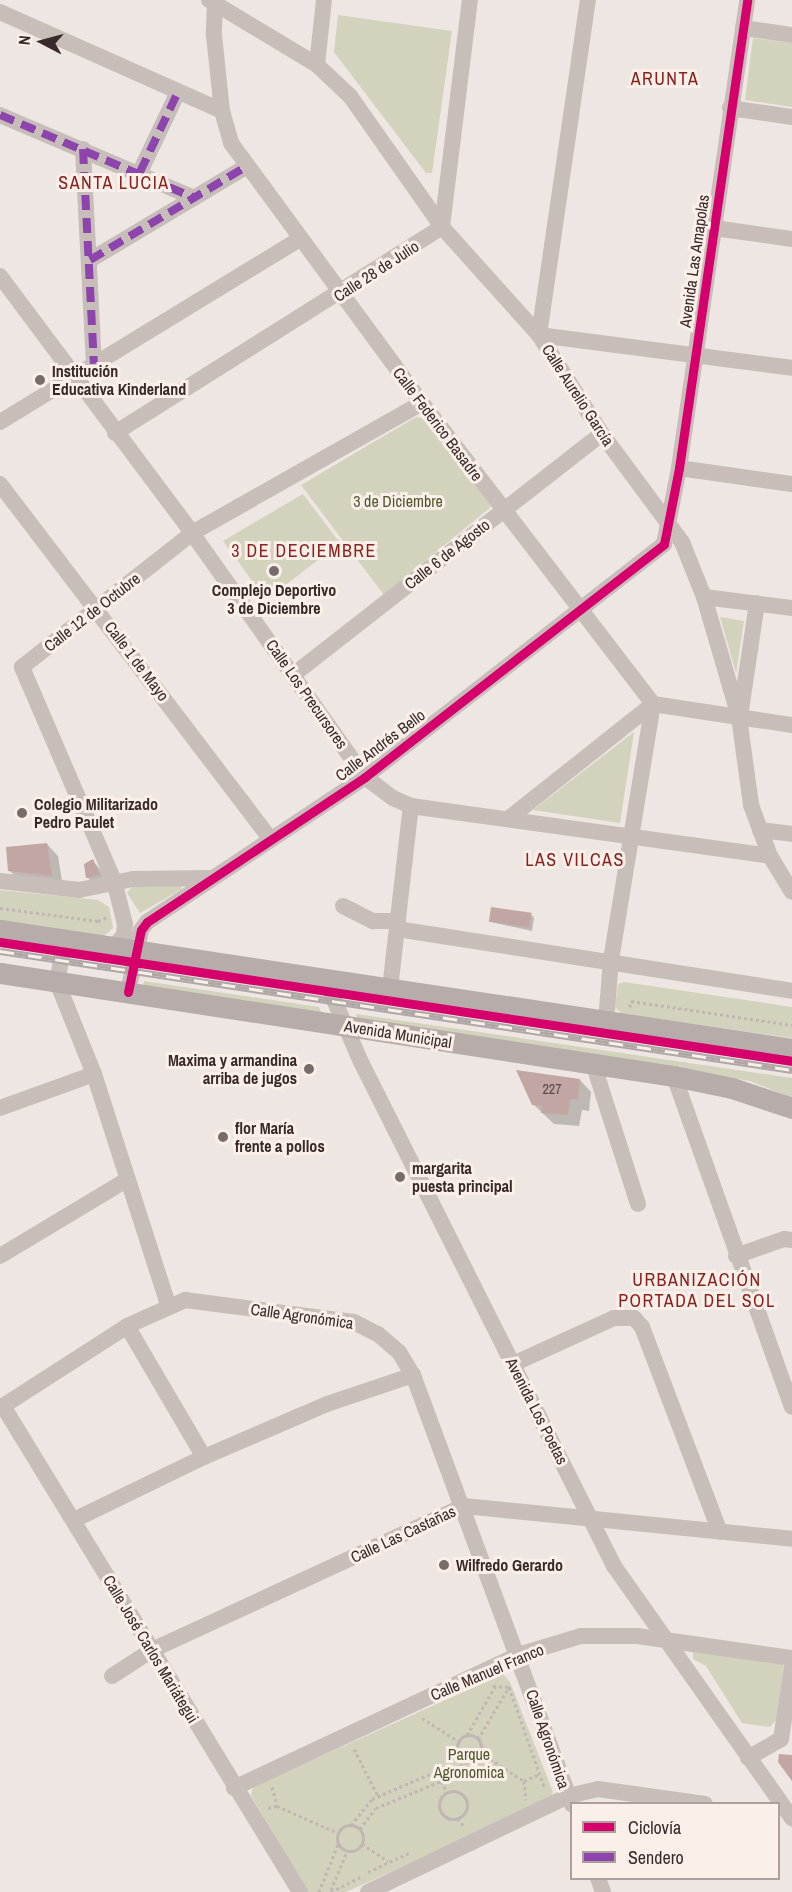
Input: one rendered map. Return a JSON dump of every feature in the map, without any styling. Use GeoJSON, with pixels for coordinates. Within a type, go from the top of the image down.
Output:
{"type":"FeatureCollection","features":[{"type":"Feature","properties":{"kind":"main road"},"geometry":{"type":"LineString","coordinates":[[0,930],[792,1049]]}},
{"type":"Feature","properties":{"kind":"main road","name":"Avenida Municipal"},"geometry":{"type":"LineString","coordinates":[[0,973],[674,1076],[732,1088],[792,1108]]}},
{"type":"Feature","properties":{"kind":"street"},"geometry":{"type":"LineString","coordinates":[[317,65],[324,0]]}},
{"type":"Feature","properties":{"kind":"street"},"geometry":{"type":"LineString","coordinates":[[442,227],[470,0]]}},
{"type":"Feature","properties":{"kind":"street"},"geometry":{"type":"LineString","coordinates":[[588,0],[539,335],[695,353],[792,368]]}},
{"type":"Feature","properties":{"kind":"street","name":"Avenida Las Amapolas"},"geometry":{"type":"LineString","coordinates":[[670,525],[747,0]]}},
{"type":"Feature","properties":{"kind":"street","name":"Calle Aurelio García"},"geometry":{"type":"LineString","coordinates":[[213,1],[317,65],[350,96],[442,227],[539,335],[602,434],[682,542],[704,597],[740,717],[751,805],[770,856],[792,892]]}},
{"type":"Feature","properties":{"kind":"street","name":"Calle Federico Basadre"},"geometry":{"type":"LineString","coordinates":[[213,1],[222,111],[231,143],[341,295],[503,511],[653,704]]}},
{"type":"Feature","properties":{"kind":"street"},"geometry":{"type":"LineString","coordinates":[[0,12],[222,111]]}},
{"type":"Feature","properties":{"kind":"street"},"geometry":{"type":"LineString","coordinates":[[743,28],[792,34]]}},
{"type":"Feature","properties":{"kind":"street"},"geometry":{"type":"LineString","coordinates":[[140,172],[178,92]]}},
{"type":"Feature","properties":{"kind":"street"},"geometry":{"type":"LineString","coordinates":[[730,108],[792,117]]}},
{"type":"Feature","properties":{"kind":"street"},"geometry":{"type":"LineString","coordinates":[[0,116],[140,172],[192,197]]}},
{"type":"Feature","properties":{"kind":"street"},"geometry":{"type":"LineString","coordinates":[[83,149],[94,364]]}},
{"type":"Feature","properties":{"kind":"street"},"geometry":{"type":"LineString","coordinates":[[90,260],[247,166]]}},
{"type":"Feature","properties":{"kind":"street","name":"Calle 28 de Julio"},"geometry":{"type":"LineString","coordinates":[[115,433],[341,295],[442,227]]}},
{"type":"Feature","properties":{"kind":"street"},"geometry":{"type":"LineString","coordinates":[[714,228],[792,239]]}},
{"type":"Feature","properties":{"kind":"street"},"geometry":{"type":"LineString","coordinates":[[0,422],[300,239]]}},
{"type":"Feature","properties":{"kind":"street","name":"Calle Los Precursores"},"geometry":{"type":"LineString","coordinates":[[0,276],[115,433],[192,533],[365,777],[411,806],[631,834],[770,856]]}},
{"type":"Feature","properties":{"kind":"street","name":"Calle 12 de Octubre"},"geometry":{"type":"LineString","coordinates":[[115,946],[124,935],[123,912],[114,881],[22,667],[192,533],[422,403]]}},
{"type":"Feature","properties":{"kind":"street","name":"Calle 6 de Agosto"},"geometry":{"type":"LineString","coordinates":[[293,675],[602,434]]}},
{"type":"Feature","properties":{"kind":"street"},"geometry":{"type":"LineString","coordinates":[[679,468],[792,484]]}},
{"type":"Feature","properties":{"kind":"street","name":"Calle 1 de Mayo"},"geometry":{"type":"LineString","coordinates":[[0,484],[97,608],[271,840]]}},
{"type":"Feature","properties":{"kind":"street","name":"Calle Andrés Bello"},"geometry":{"type":"LineString","coordinates":[[128,992],[147,922],[365,777],[664,544],[670,525]]}},
{"type":"Feature","properties":{"kind":"street"},"geometry":{"type":"LineString","coordinates":[[704,597],[792,608]]}},
{"type":"Feature","properties":{"kind":"street"},"geometry":{"type":"LineString","coordinates":[[740,717],[757,603]]}},
{"type":"Feature","properties":{"kind":"street"},"geometry":{"type":"LineString","coordinates":[[606,1022],[611,960],[653,704]]}},
{"type":"Feature","properties":{"kind":"street"},"geometry":{"type":"LineString","coordinates":[[508,819],[653,704],[792,725]]}},
{"type":"Feature","properties":{"kind":"street"},"geometry":{"type":"LineString","coordinates":[[390,989],[411,806]]}},
{"type":"Feature","properties":{"kind":"street"},"geometry":{"type":"LineString","coordinates":[[760,830],[792,834]]}},
{"type":"Feature","properties":{"kind":"street"},"geometry":{"type":"LineString","coordinates":[[0,881],[79,890],[114,881],[212,878]]}},
{"type":"Feature","properties":{"kind":"street"},"geometry":{"type":"LineString","coordinates":[[343,906],[373,921],[792,991]]}},
{"type":"Feature","properties":{"kind":"street"},"geometry":{"type":"LineString","coordinates":[[1,1407],[127,1326],[168,1305],[94,1074],[57,982],[65,939]]}},
{"type":"Feature","properties":{"kind":"street","name":"Avenida Los Poetas"},"geometry":{"type":"LineString","coordinates":[[325,979],[344,1026],[614,1566],[662,1639],[778,1802]]}},
{"type":"Feature","properties":{"kind":"street"},"geometry":{"type":"LineString","coordinates":[[593,1063],[638,1204]]}},
{"type":"Feature","properties":{"kind":"street"},"geometry":{"type":"LineString","coordinates":[[0,1108],[94,1074]]}},
{"type":"Feature","properties":{"kind":"street"},"geometry":{"type":"LineString","coordinates":[[674,1076],[736,1256],[792,1407]]}},
{"type":"Feature","properties":{"kind":"street"},"geometry":{"type":"LineString","coordinates":[[0,1256],[128,1179]]}},
{"type":"Feature","properties":{"kind":"street"},"geometry":{"type":"LineString","coordinates":[[736,1256],[784,1239],[792,1240]]}},
{"type":"Feature","properties":{"kind":"street","name":"Calle Agronómica"},"geometry":{"type":"LineString","coordinates":[[168,1305],[185,1300],[354,1322],[389,1342],[413,1376],[464,1506],[570,1801]]}},
{"type":"Feature","properties":{"kind":"street"},"geometry":{"type":"LineString","coordinates":[[513,1364],[614,1318],[634,1318],[642,1327],[720,1532]]}},
{"type":"Feature","properties":{"kind":"street"},"geometry":{"type":"LineString","coordinates":[[127,1326],[204,1457]]}},
{"type":"Feature","properties":{"kind":"street"},"geometry":{"type":"LineString","coordinates":[[74,1520],[204,1457],[327,1404],[413,1376]]}},
{"type":"Feature","properties":{"kind":"street","name":"Calle José Carlos Mariátegui"},"geometry":{"type":"LineString","coordinates":[[1,1407],[74,1520],[234,1788],[306,1890]]}},
{"type":"Feature","properties":{"kind":"street","name":"Calle Las Castañas"},"geometry":{"type":"LineString","coordinates":[[112,1676],[152,1650],[464,1506],[792,1539]]}},
{"type":"Feature","properties":{"kind":"street","name":"Calle Manuel Franco"},"geometry":{"type":"LineString","coordinates":[[234,1788],[518,1655],[581,1636],[662,1639],[792,1658]]}},
{"type":"Feature","properties":{"kind":"street"},"geometry":{"type":"LineString","coordinates":[[748,1758],[787,1740],[792,1667]]}},
{"type":"Feature","properties":{"kind":"street"},"geometry":{"type":"LineString","coordinates":[[368,1892],[598,1789],[697,1802]]}},
{"type":"Feature","properties":{"kind":"path"},"geometry":{"type":"LineString","coordinates":[[0,908],[99,921],[123,912]]}},
{"type":"Feature","properties":{"kind":"path"},"geometry":{"type":"LineString","coordinates":[[631,1001],[792,1025]]}},
{"type":"Feature","properties":{"kind":"path"},"geometry":{"type":"LineString","coordinates":[[486,1689],[496,1685],[509,1687]]}},
{"type":"Feature","properties":{"kind":"path"},"geometry":{"type":"LineString","coordinates":[[458,1741],[467,1735],[496,1685]]}},
{"type":"Feature","properties":{"kind":"path"},"geometry":{"type":"LineString","coordinates":[[509,1687],[478,1739],[480,1752],[524,1781]]}},
{"type":"Feature","properties":{"kind":"path"},"geometry":{"type":"LineString","coordinates":[[509,1687],[547,1794]]}},
{"type":"Feature","properties":{"kind":"path"},"geometry":{"type":"LineString","coordinates":[[412,1722],[433,1713]]}},
{"type":"Feature","properties":{"kind":"path"},"geometry":{"type":"LineString","coordinates":[[422,1718],[458,1741]]}},
{"type":"Feature","properties":{"kind":"path"},"geometry":{"type":"LineString","coordinates":[[467,1735],[478,1739]]}},
{"type":"Feature","properties":{"kind":"path"},"geometry":{"type":"LineString","coordinates":[[338,1833],[351,1825],[360,1809],[378,1796],[446,1767],[459,1752],[458,1741]]}},
{"type":"Feature","properties":{"kind":"path"},"geometry":{"type":"LineString","coordinates":[[344,1753],[364,1744]]}},
{"type":"Feature","properties":{"kind":"path"},"geometry":{"type":"LineString","coordinates":[[354,1749],[378,1796]]}},
{"type":"Feature","properties":{"kind":"path"},"geometry":{"type":"LineString","coordinates":[[459,1752],[472,1758]]}},
{"type":"Feature","properties":{"kind":"path"},"geometry":{"type":"LineString","coordinates":[[362,1844],[360,1829],[376,1808],[441,1781],[480,1752]]}},
{"type":"Feature","properties":{"kind":"path"},"geometry":{"type":"LineString","coordinates":[[524,1781],[540,1774]]}},
{"type":"Feature","properties":{"kind":"path"},"geometry":{"type":"LineString","coordinates":[[266,1788],[282,1780]]}},
{"type":"Feature","properties":{"kind":"path"},"geometry":{"type":"LineString","coordinates":[[441,1781],[447,1792]]}},
{"type":"Feature","properties":{"kind":"path"},"geometry":{"type":"LineString","coordinates":[[524,1781],[525,1805]]}},
{"type":"Feature","properties":{"kind":"path"},"geometry":{"type":"LineString","coordinates":[[272,1785],[277,1806]]}},
{"type":"Feature","properties":{"kind":"path"},"geometry":{"type":"LineString","coordinates":[[447,1792],[459,1792],[467,1801],[465,1813],[458,1818],[446,1816],[440,1809],[441,1799],[447,1792]]}},
{"type":"Feature","properties":{"kind":"path"},"geometry":{"type":"LineString","coordinates":[[262,1803],[271,1819]]}},
{"type":"Feature","properties":{"kind":"path"},"geometry":{"type":"LineString","coordinates":[[265,1809],[277,1806],[338,1833]]}},
{"type":"Feature","properties":{"kind":"path"},"geometry":{"type":"LineString","coordinates":[[458,1818],[465,1828]]}},
{"type":"Feature","properties":{"kind":"path"},"geometry":{"type":"LineString","coordinates":[[351,1825],[360,1829]]}},
{"type":"Feature","properties":{"kind":"path"},"geometry":{"type":"LineString","coordinates":[[306,1890],[317,1892],[338,1844],[338,1833]]}},
{"type":"Feature","properties":{"kind":"path"},"geometry":{"type":"LineString","coordinates":[[338,1844],[347,1851],[356,1850],[362,1844]]}},
{"type":"Feature","properties":{"kind":"path"},"geometry":{"type":"LineString","coordinates":[[362,1844],[389,1861]]}},
{"type":"Feature","properties":{"kind":"path"},"geometry":{"type":"LineString","coordinates":[[331,1892],[347,1851]]}},
{"type":"Feature","properties":{"kind":"green space"},"geometry":{"type":"Polygon","coordinates":[[[338,15],[452,31],[432,173],[426,173],[334,52],[338,15]]]}},
{"type":"Feature","properties":{"kind":"green space"},"geometry":{"type":"Polygon","coordinates":[[[753,38],[792,43],[792,107],[745,100],[753,38]]]}},
{"type":"Feature","properties":{"kind":"green space","name":"3 de Diciembre"},"geometry":{"type":"Polygon","coordinates":[[[416,417],[422,418],[492,506],[384,595],[301,485],[416,417]]]}},
{"type":"Feature","properties":{"kind":"green space","name":"Complejo Deportivo 3 de Diciembre"},"geometry":{"type":"Polygon","coordinates":[[[303,494],[340,543],[266,600],[223,541],[303,494]]]}},
{"type":"Feature","properties":{"kind":"green space"},"geometry":{"type":"Polygon","coordinates":[[[720,617],[744,621],[736,673],[720,617]]]}},
{"type":"Feature","properties":{"kind":"green space"},"geometry":{"type":"Polygon","coordinates":[[[634,732],[620,823],[533,810],[634,732]]]}},
{"type":"Feature","properties":{"kind":"green space"},"geometry":{"type":"Polygon","coordinates":[[[133,886],[181,886],[182,889],[140,913],[127,893],[133,886]]]}},
{"type":"Feature","properties":{"kind":"green space"},"geometry":{"type":"Polygon","coordinates":[[[0,890],[98,900],[109,907],[113,928],[104,936],[0,921],[0,890]]]}},
{"type":"Feature","properties":{"kind":"green space"},"geometry":{"type":"Polygon","coordinates":[[[144,981],[319,1007],[323,1016],[143,987],[144,981]]]}},
{"type":"Feature","properties":{"kind":"green space"},"geometry":{"type":"Polygon","coordinates":[[[624,982],[792,1007],[792,1038],[622,1014],[615,1007],[618,984],[624,982]]]}},
{"type":"Feature","properties":{"kind":"green space"},"geometry":{"type":"Polygon","coordinates":[[[356,1014],[792,1078],[792,1098],[750,1081],[358,1019],[356,1014]]]}},
{"type":"Feature","properties":{"kind":"green space"},"geometry":{"type":"Polygon","coordinates":[[[693,1652],[781,1660],[784,1667],[776,1720],[770,1727],[742,1723],[706,1666],[693,1659],[693,1652]]]}},
{"type":"Feature","properties":{"kind":"green space","name":"Parque Agronomica"},"geometry":{"type":"Polygon","coordinates":[[[503,1674],[510,1682],[553,1792],[548,1801],[346,1892],[307,1892],[251,1795],[253,1787],[503,1674]]]}},
{"type":"Feature","properties":{"kind":"building"},"geometry":{"type":"Polygon","coordinates":[[[47,843],[52,876],[8,871],[6,847],[47,843]]]}},
{"type":"Feature","properties":{"kind":"building"},"geometry":{"type":"Polygon","coordinates":[[[93,859],[100,875],[86,878],[84,864],[93,859]]]}},
{"type":"Feature","properties":{"kind":"building"},"geometry":{"type":"Polygon","coordinates":[[[491,907],[532,913],[530,928],[489,922],[491,907]]]}},
{"type":"Feature","properties":{"kind":"building"},"geometry":{"type":"Polygon","coordinates":[[[516,1070],[580,1079],[578,1100],[570,1099],[568,1115],[541,1113],[542,1106],[532,1105],[516,1070]]]}},
{"type":"Feature","properties":{"kind":"building"},"geometry":{"type":"Polygon","coordinates":[[[779,1754],[792,1755],[792,1781],[778,1762],[779,1754]]]}},
{"type":"Feature","properties":{"kind":"railway"},"geometry":{"type":"LineString","coordinates":[[0,951],[792,1070]]}},
{"type":"Feature","properties":{"kind":"marked path"},"geometry":{"type":"LineString","coordinates":[[140,172],[178,92]]}},
{"type":"Feature","properties":{"kind":"marked path"},"geometry":{"type":"LineString","coordinates":[[0,115],[192,197]]}},
{"type":"Feature","properties":{"kind":"marked path"},"geometry":{"type":"LineString","coordinates":[[83,149],[94,364]]}},
{"type":"Feature","properties":{"kind":"marked path"},"geometry":{"type":"LineString","coordinates":[[90,260],[247,166]]}},
{"type":"Feature","properties":{"kind":"cycle path"},"geometry":{"type":"LineString","coordinates":[[128,992],[141,930],[147,922],[365,777],[664,544],[679,468],[747,0]]}},
{"type":"Feature","properties":{"kind":"cycle path"},"geometry":{"type":"LineString","coordinates":[[0,942],[792,1061]]}},
{"type":"Feature","properties":{"kind":"place","name":"Institución Educativa Kinderland"},"geometry":{"type":"Point","coordinates":[40,380]}},
{"type":"Feature","properties":{"kind":"place","name":"Complejo Deportivo 3 de Diciembre"},"geometry":{"type":"Point","coordinates":[274,571]}},
{"type":"Feature","properties":{"kind":"place","name":"Colegio Militarizado Pedro Paulet"},"geometry":{"type":"Point","coordinates":[22,813]}},
{"type":"Feature","properties":{"kind":"place","name":"Maxima y armandina arriba de jugos"},"geometry":{"type":"Point","coordinates":[309,1069]}},
{"type":"Feature","properties":{"kind":"place","name":"flor María frente a pollos"},"geometry":{"type":"Point","coordinates":[223,1137]}},
{"type":"Feature","properties":{"kind":"place","name":"margarita puesta principal"},"geometry":{"type":"Point","coordinates":[400,1177]}},
{"type":"Feature","properties":{"kind":"place","name":"Wilfredo Gerardo"},"geometry":{"type":"Point","coordinates":[444,1565]}},
{"type":"Feature","properties":{"kind":"district","name":"ARUNTA"},"geometry":{"type":"Point","coordinates":[665,79]}},
{"type":"Feature","properties":{"kind":"district","name":"SANTA LUCIA"},"geometry":{"type":"Point","coordinates":[114,183]}},
{"type":"Feature","properties":{"kind":"district","name":"3 DE DECIEMBRE"},"geometry":{"type":"Point","coordinates":[304,551]}},
{"type":"Feature","properties":{"kind":"district","name":"LAS VILCAS"},"geometry":{"type":"Point","coordinates":[575,860]}},
{"type":"Feature","properties":{"kind":"district","name":"URBANIZACIÓN PORTADA DEL SOL"},"geometry":{"type":"Point","coordinates":[697,1291]}}]}
